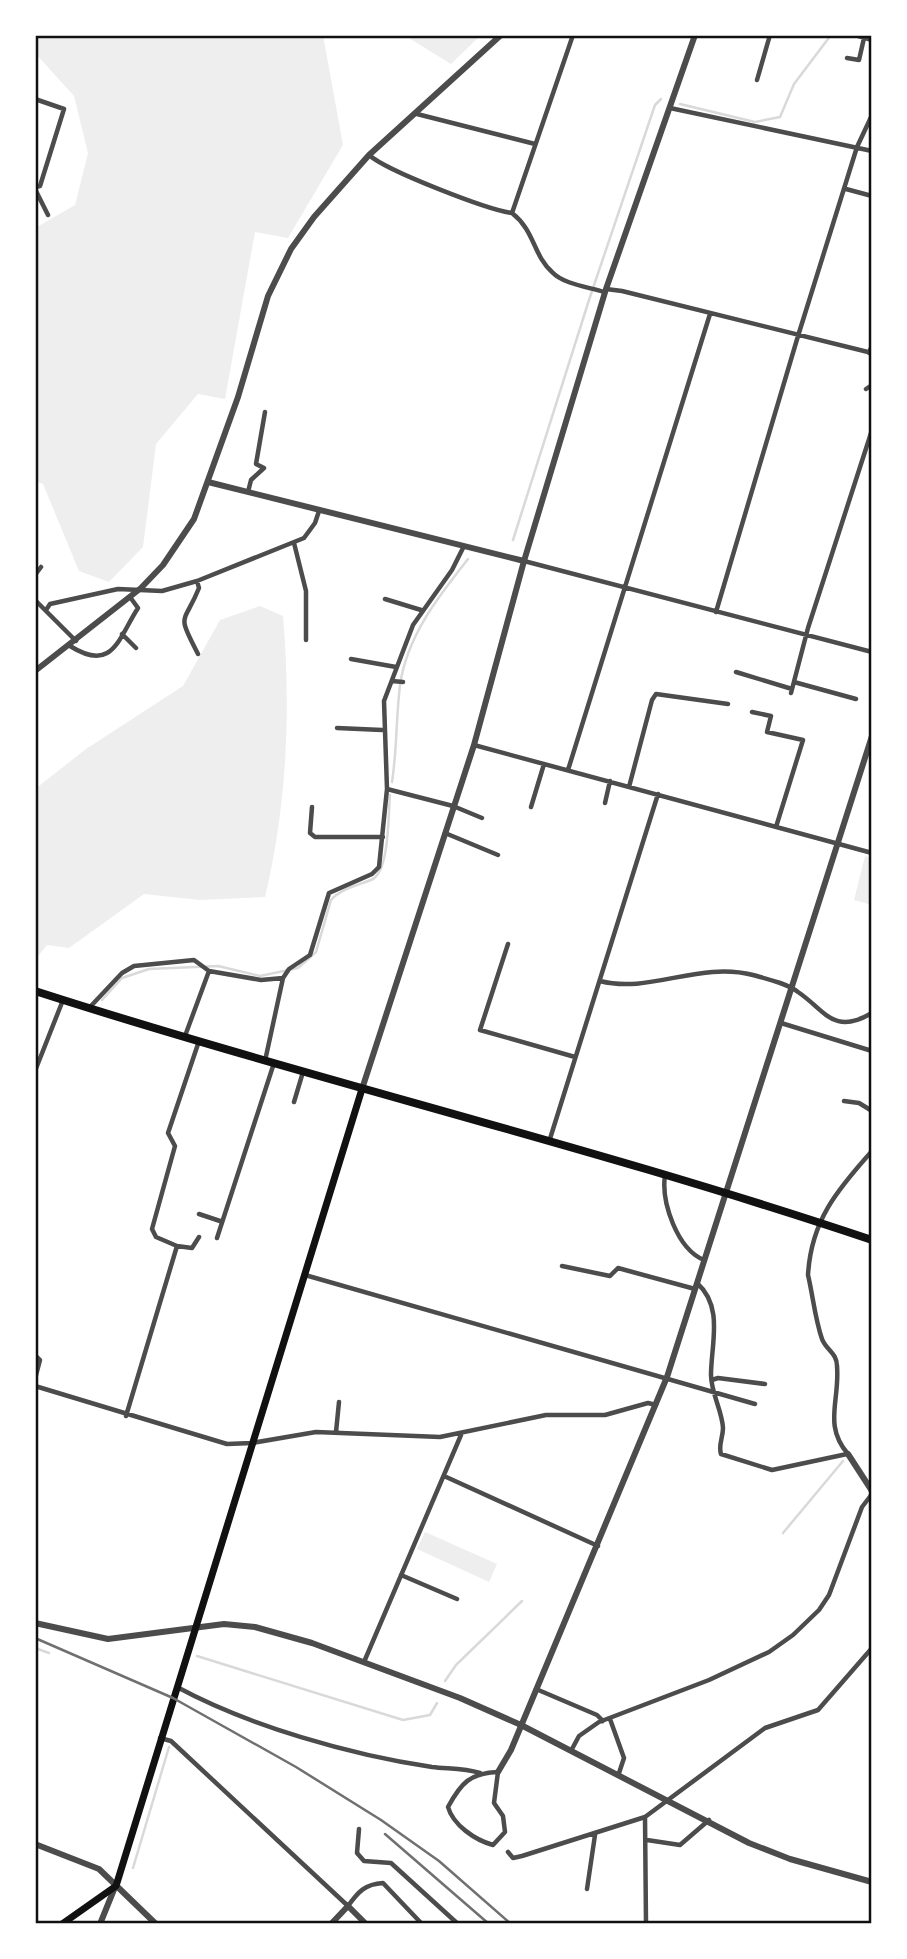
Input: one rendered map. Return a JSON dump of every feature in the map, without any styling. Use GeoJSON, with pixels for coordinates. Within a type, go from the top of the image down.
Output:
{"type":"FeatureCollection","features":[{"type":"Feature","properties":{"kind":"main road"},"geometry":{"type":"LineString","coordinates":[[35,991],[303,1072],[726,1193],[872,1240]]}},
{"type":"Feature","properties":{"kind":"main road"},"geometry":{"type":"LineString","coordinates":[[62,1924],[116,1886],[159,1738],[362,1089]]}},
{"type":"Feature","properties":{"kind":"street"},"geometry":{"type":"LineString","coordinates":[[35,671],[141,589],[163,565],[194,519],[238,397],[268,296],[291,249],[334,192],[369,155],[417,114],[500,35]]}},
{"type":"Feature","properties":{"kind":"street"},"geometry":{"type":"LineString","coordinates":[[512,213],[573,35]]}},
{"type":"Feature","properties":{"kind":"street"},"geometry":{"type":"LineString","coordinates":[[362,1089],[474,745],[524,561],[604,290],[695,35]]}},
{"type":"Feature","properties":{"kind":"street"},"geometry":{"type":"LineString","coordinates":[[757,80],[770,35]]}},
{"type":"Feature","properties":{"kind":"street"},"geometry":{"type":"LineString","coordinates":[[855,35],[872,40]]}},
{"type":"Feature","properties":{"kind":"street"},"geometry":{"type":"LineString","coordinates":[[846,58],[859,60],[864,38]]}},
{"type":"Feature","properties":{"kind":"street"},"geometry":{"type":"LineString","coordinates":[[35,99],[64,108],[40,186],[35,188],[48,215]]}},
{"type":"Feature","properties":{"kind":"street"},"geometry":{"type":"LineString","coordinates":[[670,108],[872,151]]}},
{"type":"Feature","properties":{"kind":"street"},"geometry":{"type":"LineString","coordinates":[[417,114],[535,144]]}},
{"type":"Feature","properties":{"kind":"street"},"geometry":{"type":"LineString","coordinates":[[716,612],[798,336],[858,147],[870,127],[872,114]]}},
{"type":"Feature","properties":{"kind":"street"},"geometry":{"type":"LineString","coordinates":[[369,155],[379,163],[447,192],[512,213],[525,223],[551,272],[589,287],[871,353],[872,345]]}},
{"type":"Feature","properties":{"kind":"street"},"geometry":{"type":"LineString","coordinates":[[846,189],[872,196]]}},
{"type":"Feature","properties":{"kind":"street"},"geometry":{"type":"LineString","coordinates":[[568,770],[710,314]]}},
{"type":"Feature","properties":{"kind":"street"},"geometry":{"type":"LineString","coordinates":[[866,389],[872,385]]}},
{"type":"Feature","properties":{"kind":"street"},"geometry":{"type":"LineString","coordinates":[[248,492],[251,480],[264,468],[256,464],[265,412]]}},
{"type":"Feature","properties":{"kind":"street"},"geometry":{"type":"LineString","coordinates":[[736,672],[791,691],[872,430]]}},
{"type":"Feature","properties":{"kind":"street"},"geometry":{"type":"LineString","coordinates":[[208,482],[872,652]]}},
{"type":"Feature","properties":{"kind":"street"},"geometry":{"type":"LineString","coordinates":[[46,610],[50,604],[118,589],[162,591],[197,581],[294,543],[308,534],[319,511]]}},
{"type":"Feature","properties":{"kind":"street"},"geometry":{"type":"LineString","coordinates":[[294,543],[306,591],[306,640]]}},
{"type":"Feature","properties":{"kind":"street"},"geometry":{"type":"LineString","coordinates":[[217,1238],[270,1062],[284,976],[289,969],[304,961],[315,946],[329,893],[372,874],[379,867],[387,789],[382,730],[384,701],[421,610],[452,570],[463,548]]}},
{"type":"Feature","properties":{"kind":"street"},"geometry":{"type":"LineString","coordinates":[[35,575],[41,567]]}},
{"type":"Feature","properties":{"kind":"street"},"geometry":{"type":"LineString","coordinates":[[197,581],[197,592],[184,612],[183,622],[198,654]]}},
{"type":"Feature","properties":{"kind":"street"},"geometry":{"type":"LineString","coordinates":[[433,595],[440,600]]}},
{"type":"Feature","properties":{"kind":"street"},"geometry":{"type":"LineString","coordinates":[[70,646],[81,653],[104,657],[113,650],[138,607],[131,597]]}},
{"type":"Feature","properties":{"kind":"street"},"geometry":{"type":"LineString","coordinates":[[385,599],[421,610]]}},
{"type":"Feature","properties":{"kind":"street"},"geometry":{"type":"LineString","coordinates":[[35,600],[77,641]]}},
{"type":"Feature","properties":{"kind":"street"},"geometry":{"type":"LineString","coordinates":[[414,626],[421,629]]}},
{"type":"Feature","properties":{"kind":"street"},"geometry":{"type":"LineString","coordinates":[[122,634],[136,648]]}},
{"type":"Feature","properties":{"kind":"street"},"geometry":{"type":"LineString","coordinates":[[351,659],[396,667]]}},
{"type":"Feature","properties":{"kind":"street"},"geometry":{"type":"LineString","coordinates":[[394,681],[403,682]]}},
{"type":"Feature","properties":{"kind":"street"},"geometry":{"type":"LineString","coordinates":[[794,682],[856,699]]}},
{"type":"Feature","properties":{"kind":"street"},"geometry":{"type":"LineString","coordinates":[[629,787],[652,700],[656,694],[728,704]]}},
{"type":"Feature","properties":{"kind":"street"},"geometry":{"type":"LineString","coordinates":[[752,712],[771,716],[767,732],[803,740],[776,827]]}},
{"type":"Feature","properties":{"kind":"street"},"geometry":{"type":"LineString","coordinates":[[337,728],[382,730]]}},
{"type":"Feature","properties":{"kind":"street"},"geometry":{"type":"LineString","coordinates":[[480,1773],[468,1779],[447,1807],[450,1817],[480,1842],[493,1845],[505,1832],[503,1816],[495,1803],[498,1772],[521,1725],[657,1405],[872,736]]}},
{"type":"Feature","properties":{"kind":"street"},"geometry":{"type":"LineString","coordinates":[[474,745],[872,853]]}},
{"type":"Feature","properties":{"kind":"street"},"geometry":{"type":"LineString","coordinates":[[531,807],[544,764]]}},
{"type":"Feature","properties":{"kind":"street"},"geometry":{"type":"LineString","coordinates":[[605,803],[610,781]]}},
{"type":"Feature","properties":{"kind":"street"},"geometry":{"type":"LineString","coordinates":[[387,789],[453,806],[482,818]]}},
{"type":"Feature","properties":{"kind":"street"},"geometry":{"type":"LineString","coordinates":[[548,1142],[658,794]]}},
{"type":"Feature","properties":{"kind":"street"},"geometry":{"type":"LineString","coordinates":[[312,807],[310,833],[315,837],[383,837]]}},
{"type":"Feature","properties":{"kind":"street"},"geometry":{"type":"LineString","coordinates":[[444,833],[498,855]]}},
{"type":"Feature","properties":{"kind":"street"},"geometry":{"type":"LineString","coordinates":[[508,944],[480,1030],[575,1057]]}},
{"type":"Feature","properties":{"kind":"street"},"geometry":{"type":"LineString","coordinates":[[90,1007],[122,973],[134,966],[199,961],[208,970],[261,980],[284,976]]}},
{"type":"Feature","properties":{"kind":"street"},"geometry":{"type":"LineString","coordinates":[[185,1036],[208,970]]}},
{"type":"Feature","properties":{"kind":"street"},"geometry":{"type":"LineString","coordinates":[[600,981],[628,985],[648,984],[694,972],[742,973],[792,988],[832,1020],[854,1020],[872,1013]]}},
{"type":"Feature","properties":{"kind":"street"},"geometry":{"type":"LineString","coordinates":[[35,1071],[63,1000]]}},
{"type":"Feature","properties":{"kind":"street"},"geometry":{"type":"LineString","coordinates":[[780,1023],[872,1051]]}},
{"type":"Feature","properties":{"kind":"street"},"geometry":{"type":"LineString","coordinates":[[199,1041],[167,1133],[174,1146],[152,1229],[156,1237],[177,1246],[192,1248],[199,1237]]}},
{"type":"Feature","properties":{"kind":"street"},"geometry":{"type":"LineString","coordinates":[[294,1102],[303,1072]]}},
{"type":"Feature","properties":{"kind":"street"},"geometry":{"type":"LineString","coordinates":[[844,1101],[859,1102],[872,1111]]}},
{"type":"Feature","properties":{"kind":"street"},"geometry":{"type":"LineString","coordinates":[[572,1749],[579,1736],[603,1721],[759,1657],[793,1634],[820,1610],[829,1595],[862,1507],[872,1492],[848,1454],[835,1440],[833,1425],[838,1364],[834,1351],[823,1342],[808,1275],[814,1233],[819,1223],[838,1191],[872,1150]]}},
{"type":"Feature","properties":{"kind":"street"},"geometry":{"type":"LineString","coordinates":[[665,1175],[663,1189],[668,1215],[694,1256],[704,1260]]}},
{"type":"Feature","properties":{"kind":"street"},"geometry":{"type":"LineString","coordinates":[[199,1214],[220,1221]]}},
{"type":"Feature","properties":{"kind":"street"},"geometry":{"type":"LineString","coordinates":[[125,1416],[177,1246]]}},
{"type":"Feature","properties":{"kind":"street"},"geometry":{"type":"LineString","coordinates":[[562,1266],[610,1276],[618,1268],[696,1286],[706,1291],[713,1311],[715,1338],[712,1380],[723,1426],[721,1454],[772,1470],[848,1454]]}},
{"type":"Feature","properties":{"kind":"street"},"geometry":{"type":"LineString","coordinates":[[304,1275],[755,1404]]}},
{"type":"Feature","properties":{"kind":"street"},"geometry":{"type":"LineString","coordinates":[[35,1355],[40,1360],[35,1379]]}},
{"type":"Feature","properties":{"kind":"street"},"geometry":{"type":"LineString","coordinates":[[712,1380],[718,1378],[765,1384]]}},
{"type":"Feature","properties":{"kind":"street"},"geometry":{"type":"LineString","coordinates":[[35,1386],[125,1416],[227,1444],[252,1443],[298,1434],[336,1432],[428,1438],[461,1434],[546,1415],[605,1415],[648,1403],[657,1405]]}},
{"type":"Feature","properties":{"kind":"street"},"geometry":{"type":"LineString","coordinates":[[336,1432],[339,1402]]}},
{"type":"Feature","properties":{"kind":"street"},"geometry":{"type":"LineString","coordinates":[[364,1662],[461,1434]]}},
{"type":"Feature","properties":{"kind":"street"},"geometry":{"type":"LineString","coordinates":[[444,1476],[598,1546]]}},
{"type":"Feature","properties":{"kind":"street"},"geometry":{"type":"LineString","coordinates":[[401,1575],[457,1599]]}},
{"type":"Feature","properties":{"kind":"street"},"geometry":{"type":"LineString","coordinates":[[35,1623],[108,1639],[157,1635],[195,1626],[224,1624],[255,1627],[364,1662],[521,1725],[668,1798],[749,1843],[790,1859],[872,1882]]}},
{"type":"Feature","properties":{"kind":"street"},"geometry":{"type":"LineString","coordinates":[[508,1853],[513,1858],[522,1856],[645,1817],[765,1728],[818,1710],[872,1648]]}},
{"type":"Feature","properties":{"kind":"street"},"geometry":{"type":"LineString","coordinates":[[177,1686],[266,1727],[433,1767],[462,1768],[480,1773],[498,1772]]}},
{"type":"Feature","properties":{"kind":"street"},"geometry":{"type":"LineString","coordinates":[[536,1689],[597,1715],[603,1721]]}},
{"type":"Feature","properties":{"kind":"street"},"geometry":{"type":"LineString","coordinates":[[610,1719],[624,1758],[619,1773]]}},
{"type":"Feature","properties":{"kind":"street"},"geometry":{"type":"LineString","coordinates":[[159,1738],[171,1741],[366,1924]]}},
{"type":"Feature","properties":{"kind":"street"},"geometry":{"type":"LineString","coordinates":[[645,1817],[646,1924]]}},
{"type":"Feature","properties":{"kind":"street"},"geometry":{"type":"LineString","coordinates":[[646,1840],[680,1845],[709,1820]]}},
{"type":"Feature","properties":{"kind":"street"},"geometry":{"type":"LineString","coordinates":[[359,1829],[357,1853],[364,1861],[391,1863],[458,1924]]}},
{"type":"Feature","properties":{"kind":"street"},"geometry":{"type":"LineString","coordinates":[[587,1889],[595,1835]]}},
{"type":"Feature","properties":{"kind":"street"},"geometry":{"type":"LineString","coordinates":[[35,1844],[99,1869],[156,1924]]}},
{"type":"Feature","properties":{"kind":"street"},"geometry":{"type":"LineString","coordinates":[[331,1924],[360,1891],[371,1884],[383,1883],[422,1924]]}},
{"type":"Feature","properties":{"kind":"street"},"geometry":{"type":"LineString","coordinates":[[100,1924],[116,1886]]}},
{"type":"Feature","properties":{"kind":"shaded area"},"geometry":{"type":"Polygon","coordinates":[[[35,35],[323,35],[343,145],[288,238],[255,232],[225,399],[198,394],[156,444],[143,547],[109,582],[79,571],[43,484],[35,481],[35,228],[75,205],[88,153],[74,96],[35,53],[35,35]]]}},
{"type":"Feature","properties":{"kind":"shaded area"},"geometry":{"type":"Polygon","coordinates":[[[404,35],[481,35],[451,64],[404,35]]]}},
{"type":"Feature","properties":{"kind":"shaded area"},"geometry":{"type":"Polygon","coordinates":[[[260,606],[283,616],[287,687],[282,792],[265,897],[200,900],[144,894],[69,948],[47,945],[35,960],[35,789],[86,749],[183,686],[220,620],[260,606]]]}},
{"type":"Feature","properties":{"kind":"shaded area"},"geometry":{"type":"Polygon","coordinates":[[[865,856],[872,858],[872,905],[854,900],[865,856]]]}},
{"type":"Feature","properties":{"kind":"shaded area"},"geometry":{"type":"Polygon","coordinates":[[[425,1532],[497,1564],[489,1582],[417,1549],[425,1532]]]}},
{"type":"Feature","properties":{"kind":"waterway"},"geometry":{"type":"LineString","coordinates":[[680,104],[755,122],[780,117],[794,84],[831,35]]}},
{"type":"Feature","properties":{"kind":"waterway"},"geometry":{"type":"LineString","coordinates":[[513,540],[589,300],[655,105],[661,99]]}},
{"type":"Feature","properties":{"kind":"waterway"},"geometry":{"type":"LineString","coordinates":[[392,782],[400,685],[409,650],[425,618],[468,559]]}},
{"type":"Feature","properties":{"kind":"waterway"},"geometry":{"type":"LineString","coordinates":[[102,1000],[122,978],[149,969],[218,966],[260,976],[298,968],[316,952],[331,900],[344,890],[371,880],[382,866],[390,795]]}},
{"type":"Feature","properties":{"kind":"waterway"},"geometry":{"type":"LineString","coordinates":[[783,1533],[843,1461]]}},
{"type":"Feature","properties":{"kind":"waterway"},"geometry":{"type":"LineString","coordinates":[[445,1681],[456,1665],[522,1601]]}},
{"type":"Feature","properties":{"kind":"waterway"},"geometry":{"type":"LineString","coordinates":[[35,1648],[49,1653]]}},
{"type":"Feature","properties":{"kind":"waterway"},"geometry":{"type":"LineString","coordinates":[[197,1656],[403,1720],[430,1715],[437,1703]]}},
{"type":"Feature","properties":{"kind":"waterway"},"geometry":{"type":"LineString","coordinates":[[133,1868],[169,1747]]}},
{"type":"Feature","properties":{"kind":"railway"},"geometry":{"type":"LineString","coordinates":[[35,1638],[173,1698],[296,1767],[381,1820],[439,1861],[511,1924]]}},
{"type":"Feature","properties":{"kind":"railway"},"geometry":{"type":"LineString","coordinates":[[385,1834],[489,1924]]}}]}
